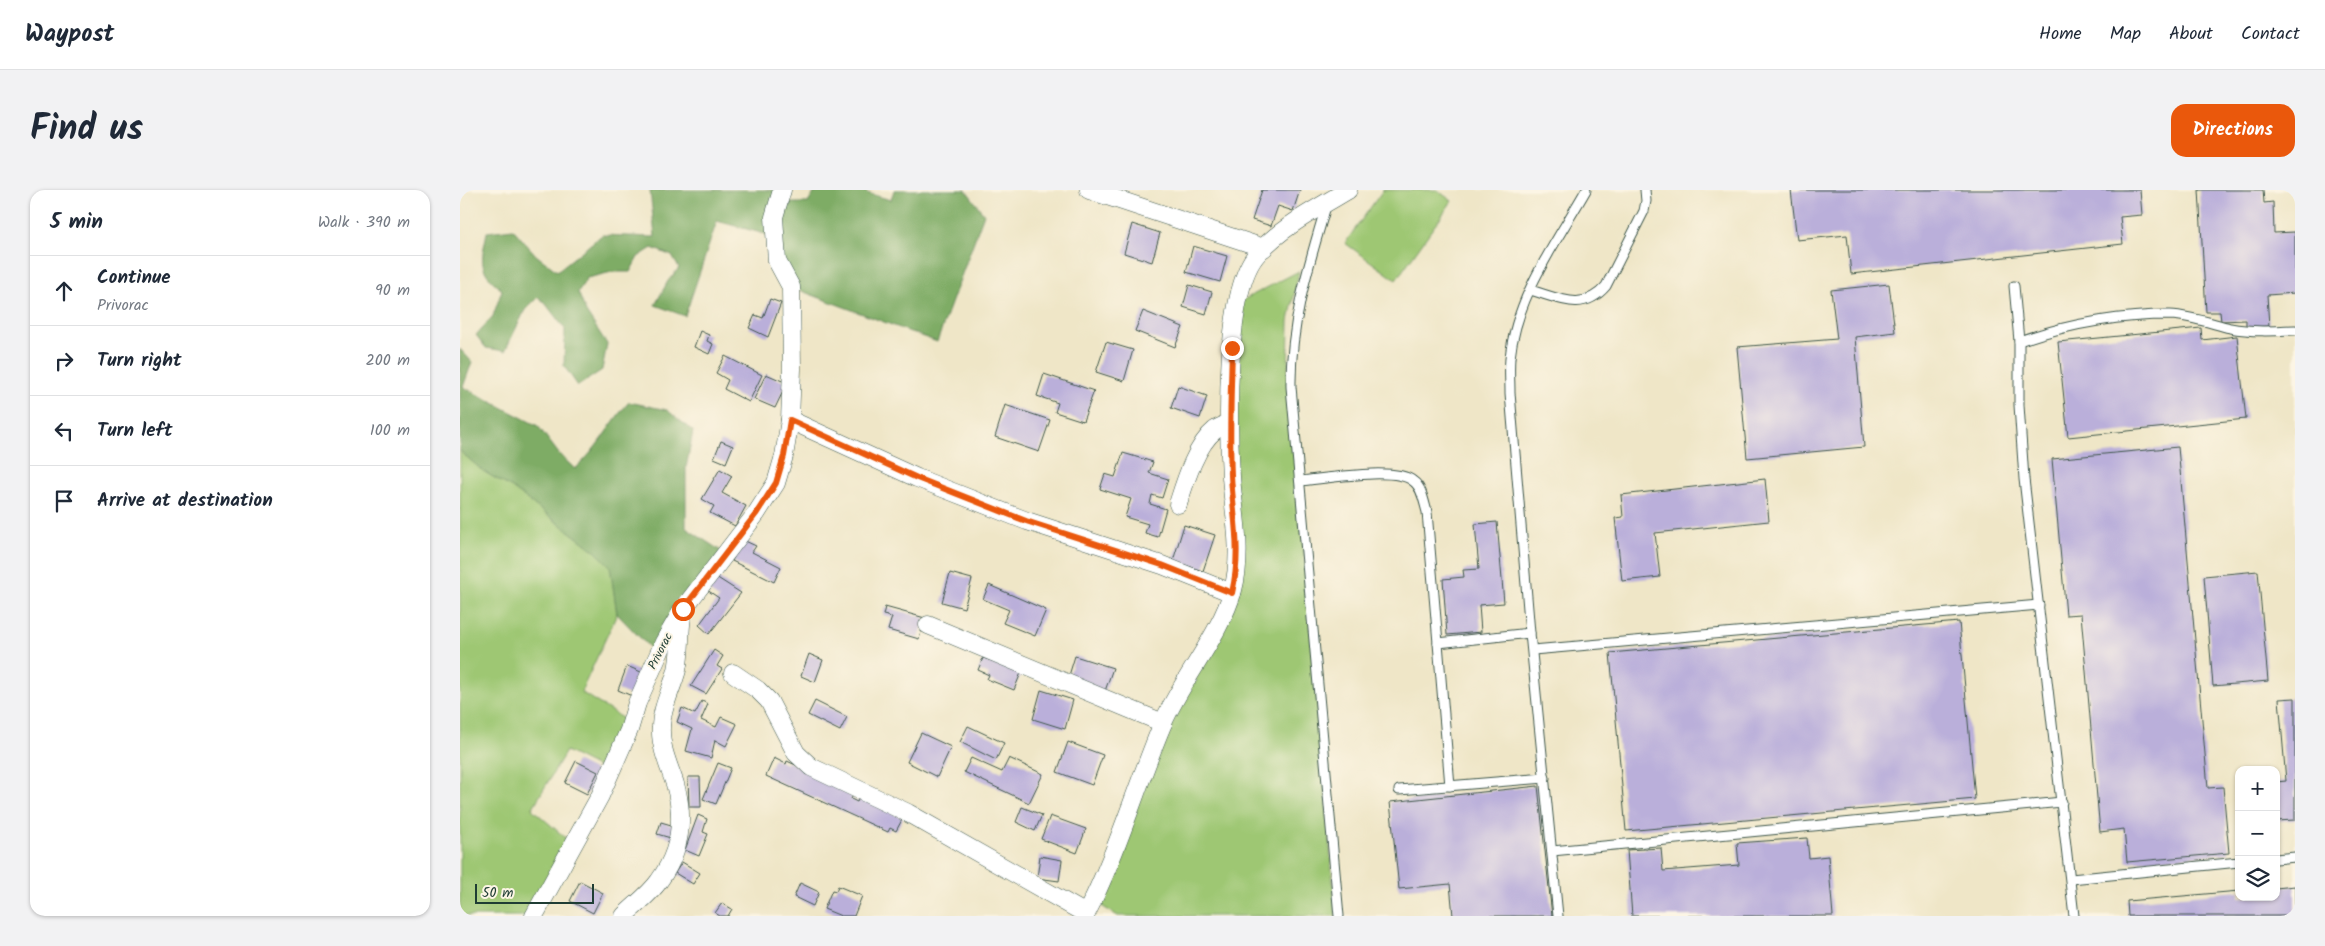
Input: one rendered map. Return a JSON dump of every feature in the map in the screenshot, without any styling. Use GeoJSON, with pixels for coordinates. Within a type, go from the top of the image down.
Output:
{"type":"FeatureCollection","features":[{"type":"Feature","properties":{"kind":"street","name":"Privorac"},"geometry":{"type":"LineString","coordinates":[[534,916],[600,796],[629,730],[654,662],[683,609],[756,514],[776,483],[784,456],[790,420],[791,287],[777,261],[774,217],[782,190]]}},
{"type":"Feature","properties":{"kind":"street"},"geometry":{"type":"LineString","coordinates":[[1088,190],[1264,248]]}},
{"type":"Feature","properties":{"kind":"street"},"geometry":{"type":"LineString","coordinates":[[733,673],[758,690],[769,701],[796,753],[811,767],[908,813],[1086,915],[1101,884],[1163,724],[1181,686],[1223,617],[1232,593],[1237,572],[1238,539],[1231,478],[1229,423],[1232,348],[1238,300],[1244,276],[1257,254],[1294,222],[1348,190]]}},
{"type":"Feature","properties":{"kind":"street"},"geometry":{"type":"LineString","coordinates":[[790,420],[935,485],[1026,521],[1162,565],[1232,593]]}},
{"type":"Feature","properties":{"kind":"street"},"geometry":{"type":"LineString","coordinates":[[1178,504],[1189,469],[1202,448],[1214,430],[1229,423]]}},
{"type":"Feature","properties":{"kind":"street"},"geometry":{"type":"LineString","coordinates":[[624,916],[658,882],[672,859],[680,837],[680,816],[675,786],[662,745],[661,729],[663,714],[680,655],[679,642],[683,609]]}},
{"type":"Feature","properties":{"kind":"street"},"geometry":{"type":"LineString","coordinates":[[928,625],[1163,724]]}},
{"type":"Feature","properties":{"kind":"lane"},"geometry":{"type":"LineString","coordinates":[[1558,916],[1530,634],[1510,393],[1511,351],[1516,329],[1530,290],[1586,190]]}},
{"type":"Feature","properties":{"kind":"lane"},"geometry":{"type":"LineString","coordinates":[[1530,290],[1580,302],[1598,296],[1606,286],[1644,211],[1646,201],[1645,190]]}},
{"type":"Feature","properties":{"kind":"lane"},"geometry":{"type":"LineString","coordinates":[[1327,202],[1303,286],[1291,355],[1291,387],[1339,916]]}},
{"type":"Feature","properties":{"kind":"lane"},"geometry":{"type":"LineString","coordinates":[[2014,286],[2019,341],[2019,405],[2024,479],[2074,916]]}},
{"type":"Feature","properties":{"kind":"lane"},"geometry":{"type":"LineString","coordinates":[[2019,341],[2054,329],[2126,318],[2170,316],[2198,319],[2240,329],[2295,330]]}},
{"type":"Feature","properties":{"kind":"lane"},"geometry":{"type":"LineString","coordinates":[[1300,481],[1389,473],[1403,475],[1415,482],[1422,496],[1426,512],[1450,786]]}},
{"type":"Feature","properties":{"kind":"lane"},"geometry":{"type":"LineString","coordinates":[[1532,650],[2039,605]]}},
{"type":"Feature","properties":{"kind":"lane"},"geometry":{"type":"LineString","coordinates":[[1438,643],[1530,634]]}},
{"type":"Feature","properties":{"kind":"lane"},"geometry":{"type":"LineString","coordinates":[[1399,790],[1545,778]]}},
{"type":"Feature","properties":{"kind":"lane"},"geometry":{"type":"LineString","coordinates":[[1552,850],[2062,802]]}},
{"type":"Feature","properties":{"kind":"lane"},"geometry":{"type":"LineString","coordinates":[[2280,858],[2295,857]]}},
{"type":"Feature","properties":{"kind":"lane"},"geometry":{"type":"LineString","coordinates":[[2071,878],[2235,862]]}},
{"type":"Feature","properties":{"kind":"green space"},"geometry":{"type":"Polygon","coordinates":[[[650,190],[782,190],[776,237],[717,221],[685,316],[655,305],[668,281],[679,268],[672,256],[652,248],[638,257],[630,272],[612,272],[587,278],[578,292],[586,312],[607,344],[602,370],[578,386],[564,366],[565,329],[538,297],[525,310],[505,351],[486,348],[476,335],[493,316],[502,290],[488,276],[483,264],[483,251],[487,232],[513,229],[536,255],[557,271],[602,235],[655,237],[650,190]]]}},
{"type":"Feature","properties":{"kind":"green space"},"geometry":{"type":"Polygon","coordinates":[[[816,190],[866,190],[867,193],[891,200],[894,190],[966,190],[984,214],[937,342],[791,287],[777,261],[785,203],[808,203],[816,190]]]}},
{"type":"Feature","properties":{"kind":"green space"},"geometry":{"type":"Polygon","coordinates":[[[1383,190],[1437,190],[1452,201],[1396,280],[1345,243],[1383,190]]]}},
{"type":"Feature","properties":{"kind":"green space"},"geometry":{"type":"Polygon","coordinates":[[[1299,271],[1289,321],[1288,371],[1336,916],[1118,916],[1095,902],[1170,723],[1232,606],[1233,426],[1241,301],[1299,271]]]}},
{"type":"Feature","properties":{"kind":"green space"},"geometry":{"type":"Polygon","coordinates":[[[460,349],[472,362],[463,387],[538,426],[559,454],[575,469],[597,445],[629,402],[667,410],[693,431],[686,468],[686,528],[721,551],[655,653],[617,614],[610,566],[595,551],[512,488],[483,471],[460,451],[460,349]]]}},
{"type":"Feature","properties":{"kind":"green space"},"geometry":{"type":"Polygon","coordinates":[[[460,451],[483,471],[512,488],[595,551],[611,566],[617,614],[581,692],[625,720],[607,772],[566,751],[532,809],[574,845],[534,916],[460,916],[460,451]]]}},
{"type":"Feature","properties":{"kind":"building"},"geometry":{"type":"Polygon","coordinates":[[[1262,190],[1300,190],[1293,211],[1278,206],[1271,226],[1252,220],[1262,190]]]}},
{"type":"Feature","properties":{"kind":"building"},"geometry":{"type":"Polygon","coordinates":[[[1791,190],[2140,190],[2142,215],[2120,217],[2123,244],[1851,274],[1847,235],[1797,240],[1791,190]]]}},
{"type":"Feature","properties":{"kind":"building"},"geometry":{"type":"Polygon","coordinates":[[[2199,190],[2263,190],[2264,203],[2273,202],[2274,233],[2295,232],[2295,293],[2267,295],[2269,326],[2246,327],[2246,320],[2221,321],[2220,312],[2206,312],[2199,190]]]}},
{"type":"Feature","properties":{"kind":"building"},"geometry":{"type":"Polygon","coordinates":[[[1132,224],[1160,233],[1152,262],[1124,253],[1132,224]]]}},
{"type":"Feature","properties":{"kind":"building"},"geometry":{"type":"Polygon","coordinates":[[[1193,246],[1227,256],[1220,282],[1186,272],[1193,246]]]}},
{"type":"Feature","properties":{"kind":"building"},"geometry":{"type":"Polygon","coordinates":[[[1889,284],[1895,332],[1855,337],[1864,447],[1747,458],[1737,347],[1837,339],[1831,290],[1889,284]]]}},
{"type":"Feature","properties":{"kind":"building"},"geometry":{"type":"Polygon","coordinates":[[[1189,285],[1212,292],[1206,314],[1183,307],[1189,285]]]}},
{"type":"Feature","properties":{"kind":"building"},"geometry":{"type":"Polygon","coordinates":[[[770,299],[781,303],[768,337],[749,328],[755,315],[763,318],[770,299]]]}},
{"type":"Feature","properties":{"kind":"building"},"geometry":{"type":"Polygon","coordinates":[[[1143,311],[1183,327],[1175,347],[1135,331],[1143,311]]]}},
{"type":"Feature","properties":{"kind":"building"},"geometry":{"type":"Polygon","coordinates":[[[2201,328],[2202,340],[2237,336],[2246,419],[2068,437],[2058,342],[2201,328]]]}},
{"type":"Feature","properties":{"kind":"building"},"geometry":{"type":"Polygon","coordinates":[[[700,331],[709,335],[707,341],[713,344],[709,354],[694,347],[700,331]]]}},
{"type":"Feature","properties":{"kind":"building"},"geometry":{"type":"Polygon","coordinates":[[[1106,342],[1133,350],[1124,381],[1096,372],[1106,342]]]}},
{"type":"Feature","properties":{"kind":"building"},"geometry":{"type":"Polygon","coordinates":[[[725,356],[762,375],[749,402],[724,389],[728,380],[716,373],[725,356]]]}},
{"type":"Feature","properties":{"kind":"building"},"geometry":{"type":"Polygon","coordinates":[[[766,374],[787,383],[775,408],[754,399],[766,374]]]}},
{"type":"Feature","properties":{"kind":"building"},"geometry":{"type":"Polygon","coordinates":[[[1044,374],[1094,391],[1083,421],[1055,412],[1058,403],[1037,396],[1044,374]]]}},
{"type":"Feature","properties":{"kind":"building"},"geometry":{"type":"Polygon","coordinates":[[[1178,386],[1207,396],[1200,418],[1171,408],[1178,386]]]}},
{"type":"Feature","properties":{"kind":"building"},"geometry":{"type":"Polygon","coordinates":[[[1005,405],[1050,420],[1039,452],[995,437],[1005,405]]]}},
{"type":"Feature","properties":{"kind":"building"},"geometry":{"type":"Polygon","coordinates":[[[721,441],[733,446],[726,463],[714,458],[721,441]]]}},
{"type":"Feature","properties":{"kind":"building"},"geometry":{"type":"Polygon","coordinates":[[[2178,447],[2208,788],[2223,787],[2229,853],[2127,862],[2124,829],[2100,832],[2081,614],[2066,615],[2052,459],[2178,447]]]}},
{"type":"Feature","properties":{"kind":"building"},"geometry":{"type":"Polygon","coordinates":[[[1123,453],[1153,462],[1149,473],[1168,479],[1162,498],[1152,495],[1150,504],[1166,509],[1158,537],[1145,533],[1148,524],[1125,517],[1131,499],[1100,489],[1105,474],[1115,477],[1123,453]]]}},
{"type":"Feature","properties":{"kind":"building"},"geometry":{"type":"Polygon","coordinates":[[[720,469],[732,476],[722,493],[746,506],[735,526],[710,513],[714,506],[702,499],[720,469]]]}},
{"type":"Feature","properties":{"kind":"building"},"geometry":{"type":"Polygon","coordinates":[[[1765,479],[1769,521],[1655,533],[1660,577],[1622,581],[1615,518],[1623,517],[1621,495],[1765,479]]]}},
{"type":"Feature","properties":{"kind":"building"},"geometry":{"type":"Polygon","coordinates":[[[1497,522],[1504,603],[1479,605],[1481,632],[1447,635],[1443,579],[1464,577],[1463,570],[1479,569],[1475,524],[1497,522]]]}},
{"type":"Feature","properties":{"kind":"building"},"geometry":{"type":"Polygon","coordinates":[[[1184,525],[1215,535],[1203,571],[1173,561],[1184,525]]]}},
{"type":"Feature","properties":{"kind":"building"},"geometry":{"type":"Polygon","coordinates":[[[743,540],[756,546],[752,552],[781,567],[774,582],[732,561],[743,540]]]}},
{"type":"Feature","properties":{"kind":"building"},"geometry":{"type":"Polygon","coordinates":[[[2258,571],[2268,681],[2213,686],[2204,576],[2258,571]]]}},
{"type":"Feature","properties":{"kind":"building"},"geometry":{"type":"Polygon","coordinates":[[[950,573],[972,579],[964,608],[942,602],[950,573]]]}},
{"type":"Feature","properties":{"kind":"building"},"geometry":{"type":"Polygon","coordinates":[[[716,577],[741,593],[709,634],[699,625],[719,598],[707,590],[716,577]]]}},
{"type":"Feature","properties":{"kind":"building"},"geometry":{"type":"Polygon","coordinates":[[[989,585],[1046,610],[1035,636],[1003,623],[1009,610],[983,599],[989,585]]]}},
{"type":"Feature","properties":{"kind":"building"},"geometry":{"type":"Polygon","coordinates":[[[885,607],[925,618],[919,639],[888,630],[892,617],[883,615],[885,607]]]}},
{"type":"Feature","properties":{"kind":"building"},"geometry":{"type":"Polygon","coordinates":[[[1959,622],[1975,799],[1626,831],[1610,653],[1959,622]]]}},
{"type":"Feature","properties":{"kind":"building"},"geometry":{"type":"Polygon","coordinates":[[[714,650],[723,656],[717,666],[722,669],[706,694],[691,686],[714,650]]]}},
{"type":"Feature","properties":{"kind":"building"},"geometry":{"type":"Polygon","coordinates":[[[809,654],[823,660],[815,682],[801,676],[809,654]]]}},
{"type":"Feature","properties":{"kind":"building"},"geometry":{"type":"Polygon","coordinates":[[[994,656],[1023,668],[1014,690],[987,679],[989,675],[978,670],[983,658],[992,661],[994,656]]]}},
{"type":"Feature","properties":{"kind":"building"},"geometry":{"type":"Polygon","coordinates":[[[1075,656],[1113,668],[1104,694],[1067,682],[1075,656]]]}},
{"type":"Feature","properties":{"kind":"building"},"geometry":{"type":"Polygon","coordinates":[[[627,666],[641,672],[632,696],[618,690],[627,666]]]}},
{"type":"Feature","properties":{"kind":"building"},"geometry":{"type":"Polygon","coordinates":[[[1041,690],[1073,700],[1065,729],[1033,719],[1041,690]]]}},
{"type":"Feature","properties":{"kind":"building"},"geometry":{"type":"Polygon","coordinates":[[[2295,698],[2295,820],[2280,821],[2280,782],[2286,781],[2279,699],[2295,698]]]}},
{"type":"Feature","properties":{"kind":"building"},"geometry":{"type":"Polygon","coordinates":[[[702,701],[708,704],[701,720],[716,727],[721,717],[737,724],[726,746],[715,740],[711,758],[686,751],[692,729],[677,722],[682,708],[695,714],[702,701]]]}},
{"type":"Feature","properties":{"kind":"building"},"geometry":{"type":"Polygon","coordinates":[[[815,701],[847,717],[840,731],[808,715],[815,701]]]}},
{"type":"Feature","properties":{"kind":"building"},"geometry":{"type":"Polygon","coordinates":[[[968,726],[1004,743],[996,760],[960,742],[968,726]]]}},
{"type":"Feature","properties":{"kind":"building"},"geometry":{"type":"Polygon","coordinates":[[[921,733],[951,747],[937,777],[907,762],[921,733]]]}},
{"type":"Feature","properties":{"kind":"building"},"geometry":{"type":"Polygon","coordinates":[[[1068,742],[1103,755],[1092,785],[1057,772],[1068,742]]]}},
{"type":"Feature","properties":{"kind":"building"},"geometry":{"type":"Polygon","coordinates":[[[774,758],[786,764],[787,761],[855,792],[851,799],[857,802],[860,796],[903,818],[896,831],[890,828],[888,832],[766,776],[774,758]]]}},
{"type":"Feature","properties":{"kind":"building"},"geometry":{"type":"Polygon","coordinates":[[[971,758],[1002,772],[1009,758],[1043,774],[1029,803],[964,772],[971,758]]]}},
{"type":"Feature","properties":{"kind":"building"},"geometry":{"type":"Polygon","coordinates":[[[576,761],[598,772],[587,794],[565,783],[576,761]]]}},
{"type":"Feature","properties":{"kind":"building"},"geometry":{"type":"Polygon","coordinates":[[[718,763],[731,768],[716,804],[703,799],[718,763]]]}},
{"type":"Feature","properties":{"kind":"building"},"geometry":{"type":"Polygon","coordinates":[[[688,777],[700,777],[701,807],[689,807],[688,777]]]}},
{"type":"Feature","properties":{"kind":"building"},"geometry":{"type":"Polygon","coordinates":[[[1538,786],[1552,916],[1453,916],[1450,884],[1399,889],[1390,802],[1538,786]]]}},
{"type":"Feature","properties":{"kind":"building"},"geometry":{"type":"Polygon","coordinates":[[[1022,807],[1042,815],[1035,831],[1016,822],[1022,807]]]}},
{"type":"Feature","properties":{"kind":"building"},"geometry":{"type":"Polygon","coordinates":[[[698,815],[707,819],[703,832],[708,834],[699,856],[685,850],[698,815]]]}},
{"type":"Feature","properties":{"kind":"building"},"geometry":{"type":"Polygon","coordinates":[[[1050,816],[1086,829],[1077,853],[1041,839],[1050,816]]]}},
{"type":"Feature","properties":{"kind":"building"},"geometry":{"type":"Polygon","coordinates":[[[661,822],[678,827],[674,839],[657,834],[661,822]]]}},
{"type":"Feature","properties":{"kind":"building"},"geometry":{"type":"Polygon","coordinates":[[[1807,838],[1809,858],[1828,856],[1833,916],[1632,916],[1627,850],[1661,848],[1663,871],[1739,865],[1737,843],[1807,838]]]}},
{"type":"Feature","properties":{"kind":"building"},"geometry":{"type":"Polygon","coordinates":[[[1040,856],[1062,860],[1059,881],[1037,878],[1040,856]]]}},
{"type":"Feature","properties":{"kind":"building"},"geometry":{"type":"Polygon","coordinates":[[[682,862],[700,873],[693,884],[675,873],[682,862]]]}},
{"type":"Feature","properties":{"kind":"building"},"geometry":{"type":"Polygon","coordinates":[[[580,881],[603,893],[593,913],[570,901],[580,881]]]}},
{"type":"Feature","properties":{"kind":"building"},"geometry":{"type":"Polygon","coordinates":[[[800,883],[819,892],[813,906],[794,897],[800,883]]]}},
{"type":"Feature","properties":{"kind":"building"},"geometry":{"type":"Polygon","coordinates":[[[838,886],[862,896],[854,916],[841,916],[824,909],[832,890],[836,891],[838,886]]]}},
{"type":"Feature","properties":{"kind":"building"},"geometry":{"type":"Polygon","coordinates":[[[2295,886],[2295,916],[2128,916],[2127,901],[2235,891],[2235,901],[2280,901],[2280,888],[2295,886]]]}},
{"type":"Feature","properties":{"kind":"building"},"geometry":{"type":"Polygon","coordinates":[[[722,903],[732,909],[728,916],[720,916],[715,913],[722,903]]]}},
{"type":"Feature","properties":{"kind":"route"},"geometry":{"type":"LineString","coordinates":[[683,609],[756,514],[776,483],[784,456],[790,420],[917,478],[1026,521],[1162,565],[1232,593],[1237,572],[1238,539],[1231,478],[1229,423],[1232,348]]}}]}
